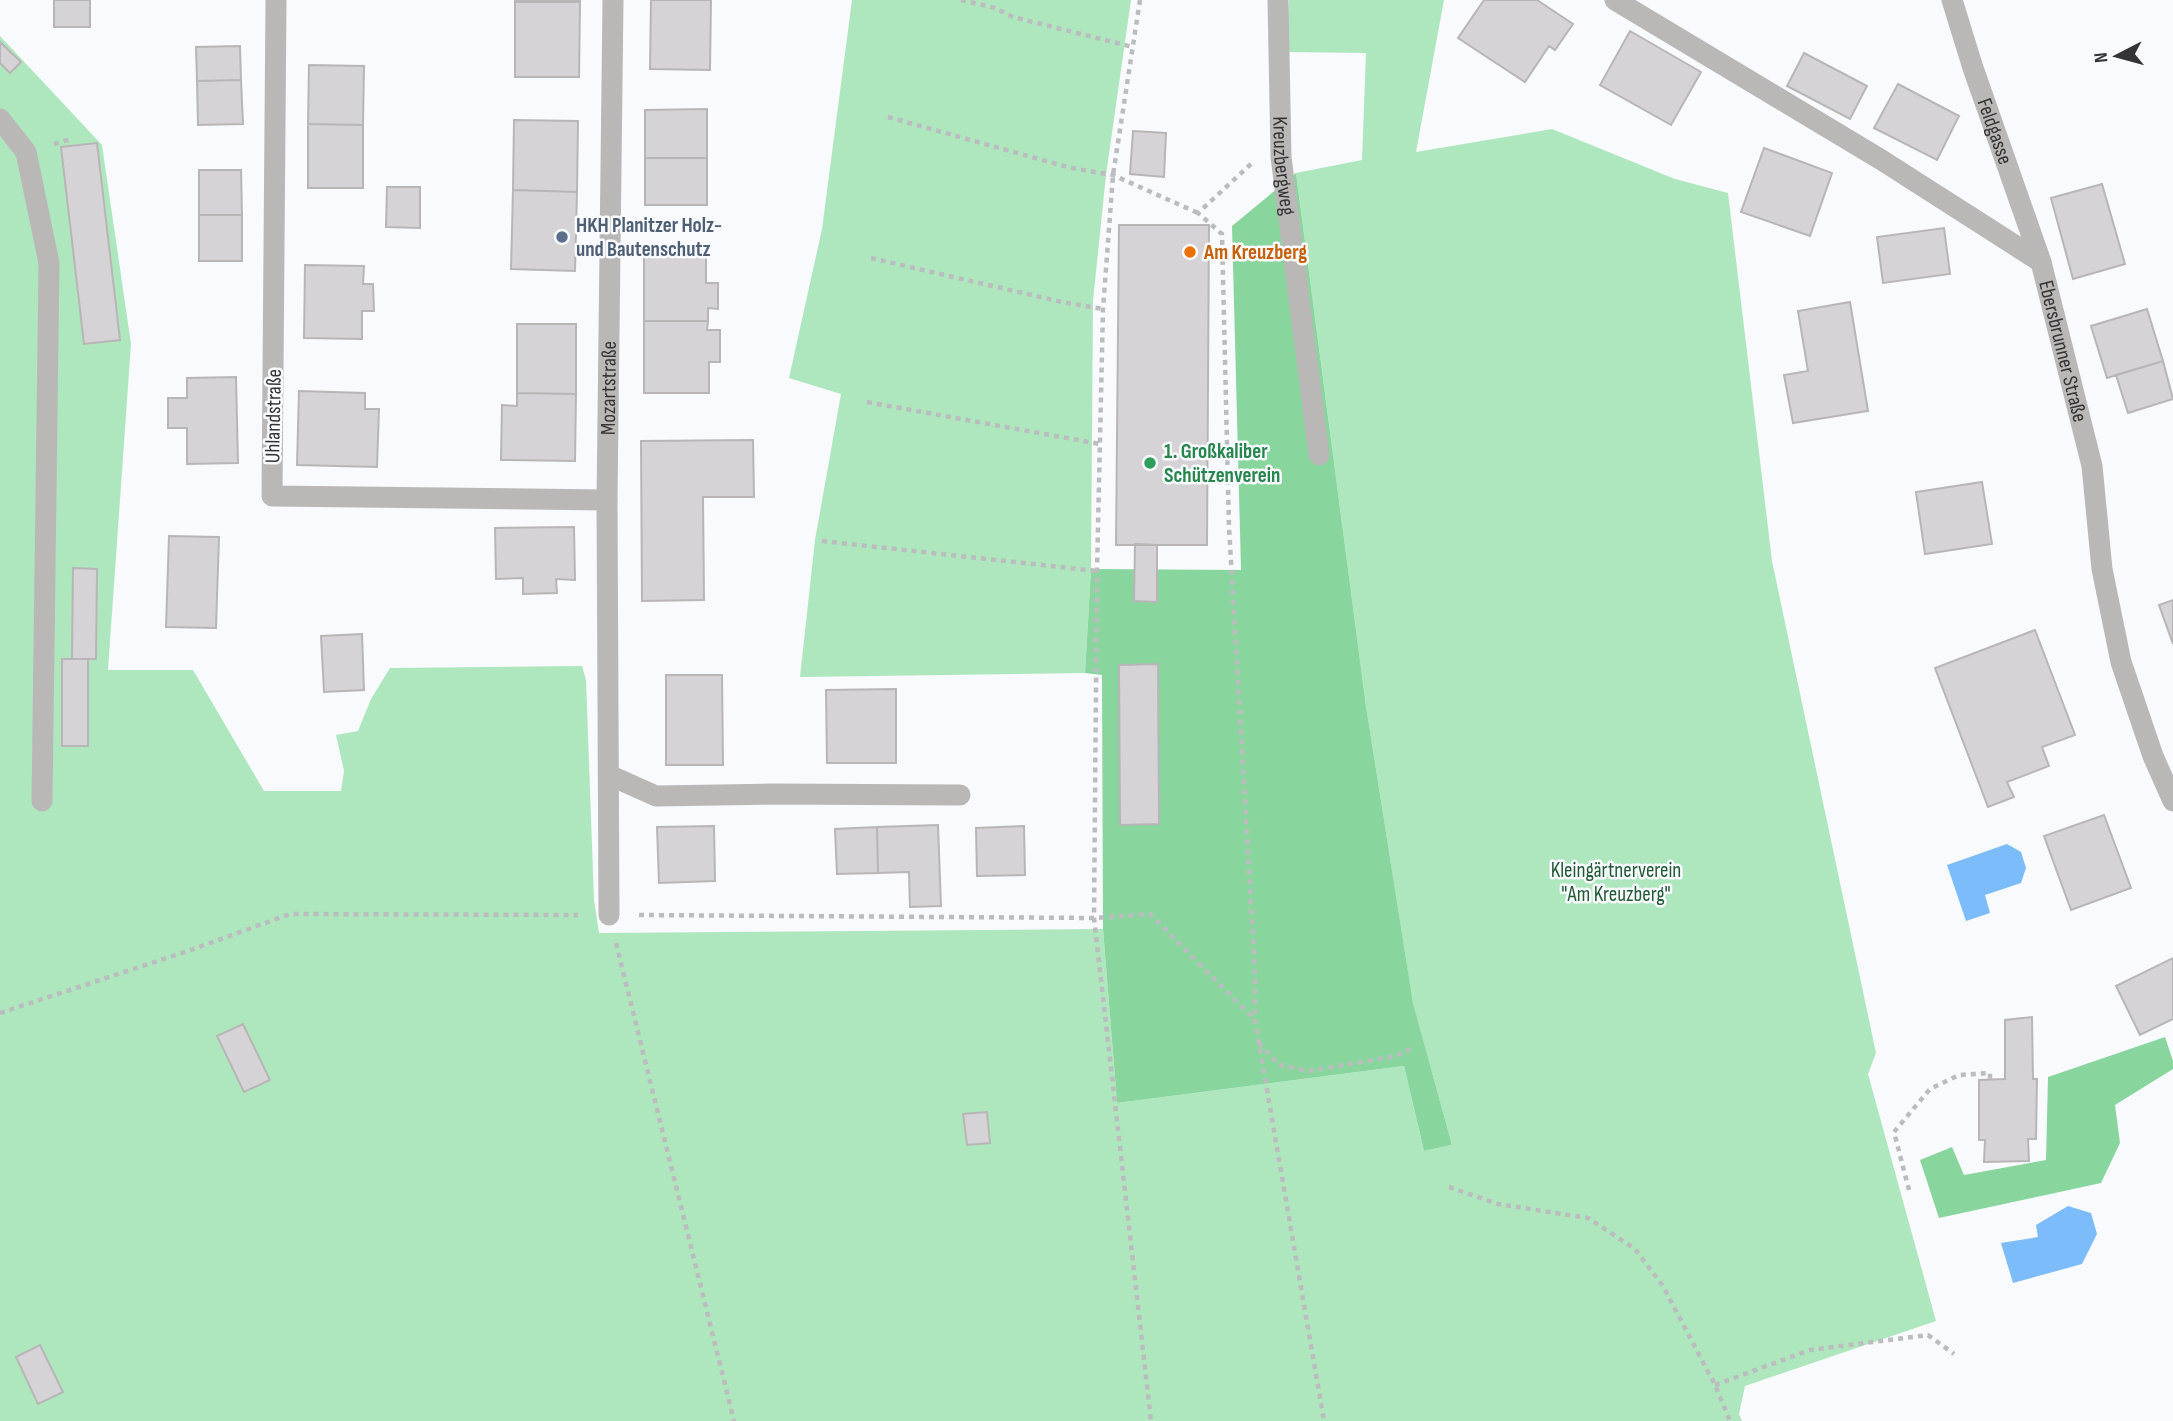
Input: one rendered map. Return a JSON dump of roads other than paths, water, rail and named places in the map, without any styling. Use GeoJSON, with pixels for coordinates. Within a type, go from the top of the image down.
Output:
{"type":"FeatureCollection","features":[{"type":"Feature","properties":{"kind":"street","name":"Uhlandstraße"},"geometry":{"type":"LineString","coordinates":[[276,0],[272,496],[607,500]]}},
{"type":"Feature","properties":{"kind":"street","name":"Mozartstraße"},"geometry":{"type":"LineString","coordinates":[[609,915],[607,500],[613,0]]}},
{"type":"Feature","properties":{"kind":"street","name":"Kreuzbergweg"},"geometry":{"type":"LineString","coordinates":[[1278,0],[1281,157],[1319,455]]}},
{"type":"Feature","properties":{"kind":"street","name":"Ebersbrunner Straße"},"geometry":{"type":"LineString","coordinates":[[1615,0],[1880,159],[2041,262],[2092,466],[2102,569],[2121,662],[2153,756],[2173,801]]}},
{"type":"Feature","properties":{"kind":"street","name":"Feldgasse"},"geometry":{"type":"LineString","coordinates":[[1952,0],[2041,262]]}},
{"type":"Feature","properties":{"kind":"street"},"geometry":{"type":"LineString","coordinates":[[0,119],[26,152],[49,263],[42,801]]}},
{"type":"Feature","properties":{"kind":"street"},"geometry":{"type":"LineString","coordinates":[[608,775],[656,796],[960,795]]}},
{"type":"Feature","properties":{"kind":"water"},"geometry":{"type":"Polygon","coordinates":[[[2007,844],[2021,852],[2026,868],[2021,883],[1985,895],[1990,913],[1966,921],[1947,865],[2007,844]]]}},
{"type":"Feature","properties":{"kind":"water"},"geometry":{"type":"Polygon","coordinates":[[[2068,1206],[2091,1213],[2097,1234],[2082,1264],[2013,1283],[2001,1243],[2038,1237],[2036,1225],[2068,1206]]]}},
{"type":"Feature","properties":{"kind":"place","name":"HKH Planitzer Holz- und Bautenschutz"},"geometry":{"type":"Point","coordinates":[562,237]}},
{"type":"Feature","properties":{"kind":"place","name":"Am Kreuzberg"},"geometry":{"type":"Point","coordinates":[1190,252]}},
{"type":"Feature","properties":{"kind":"place","name":"1. Großkaliber Schützenverein"},"geometry":{"type":"Point","coordinates":[1150,463]}},
{"type":"Feature","properties":{"kind":"park label","name":"Kleingärtnerverein \"Am Kreuzberg\""},"geometry":{"type":"Point","coordinates":[1616,882]}}]}
